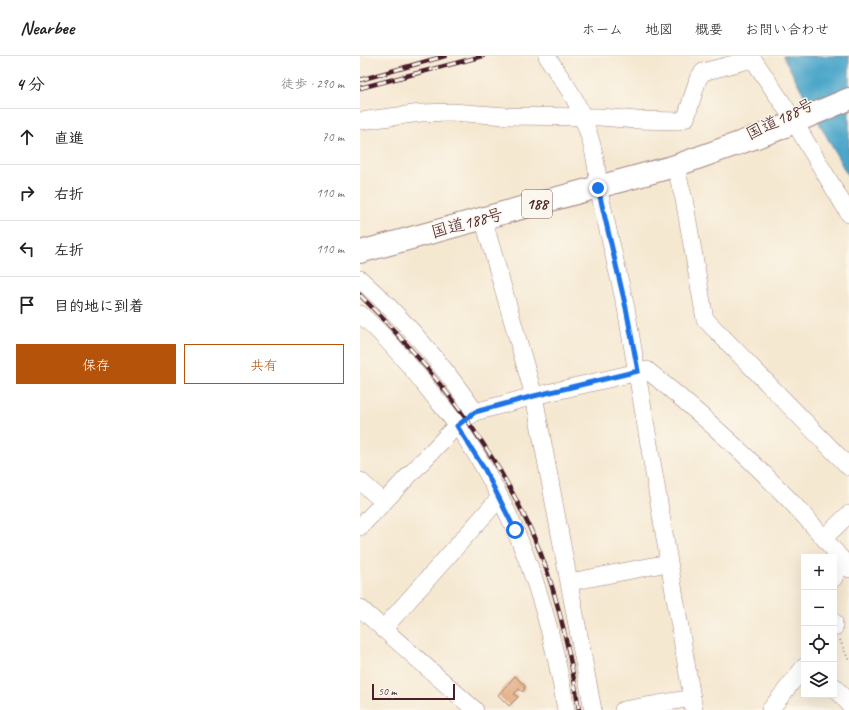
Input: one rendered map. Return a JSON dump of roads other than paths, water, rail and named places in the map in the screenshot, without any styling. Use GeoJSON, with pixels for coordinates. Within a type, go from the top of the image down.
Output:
{"type":"FeatureCollection","features":[{"type":"Feature","properties":{"kind":"highway","name":"国道188号"},"geometry":{"type":"LineString","coordinates":[[360,252],[598,188],[713,153],[800,114],[849,86]]}},
{"type":"Feature","properties":{"kind":"highway","name":"国道188号"},"geometry":{"type":"LineString","coordinates":[[800,114],[849,99]]}},
{"type":"Feature","properties":{"kind":"street"},"geometry":{"type":"LineString","coordinates":[[547,56],[573,97],[583,117],[598,173],[598,188],[626,308],[638,371],[668,563],[693,704],[623,710]]}},
{"type":"Feature","properties":{"kind":"street"},"geometry":{"type":"LineString","coordinates":[[360,121],[421,113],[452,112],[506,116],[583,117],[637,120],[682,119],[686,118],[698,79],[702,72],[745,61],[751,56],[800,114],[849,214]]}},
{"type":"Feature","properties":{"kind":"street"},"geometry":{"type":"LineString","coordinates":[[674,166],[684,199],[705,319],[849,467]]}},
{"type":"Feature","properties":{"kind":"street"},"geometry":{"type":"LineString","coordinates":[[483,218],[534,396],[593,710]]}},
{"type":"Feature","properties":{"kind":"street"},"geometry":{"type":"LineString","coordinates":[[360,279],[418,337],[447,372],[475,412]]}},
{"type":"Feature","properties":{"kind":"street"},"geometry":{"type":"LineString","coordinates":[[360,314],[386,339],[410,366],[457,426],[501,500],[533,573],[548,621],[560,670],[566,710]]}},
{"type":"Feature","properties":{"kind":"street"},"geometry":{"type":"LineString","coordinates":[[360,527],[457,426],[475,412],[534,396],[647,370],[737,447],[825,537],[845,564],[837,574]]}},
{"type":"Feature","properties":{"kind":"street"},"geometry":{"type":"LineString","coordinates":[[360,481],[384,502]]}},
{"type":"Feature","properties":{"kind":"street"},"geometry":{"type":"LineString","coordinates":[[383,629],[495,503],[501,500]]}},
{"type":"Feature","properties":{"kind":"street"},"geometry":{"type":"LineString","coordinates":[[825,537],[849,514]]}},
{"type":"Feature","properties":{"kind":"street"},"geometry":{"type":"LineString","coordinates":[[570,582],[668,563]]}},
{"type":"Feature","properties":{"kind":"street"},"geometry":{"type":"LineString","coordinates":[[360,608],[476,710]]}},
{"type":"Feature","properties":{"kind":"street"},"geometry":{"type":"LineString","coordinates":[[770,710],[801,671]]}},
{"type":"Feature","properties":{"kind":"street"},"geometry":{"type":"LineString","coordinates":[[837,690],[849,704]]}},
{"type":"Feature","properties":{"kind":"water"},"geometry":{"type":"Polygon","coordinates":[[[783,56],[849,56],[849,178],[783,56]]]}},
{"type":"Feature","properties":{"kind":"railway"},"geometry":{"type":"LineString","coordinates":[[360,80],[445,56]]}},
{"type":"Feature","properties":{"kind":"railway"},"geometry":{"type":"LineString","coordinates":[[360,88],[483,56]]}},
{"type":"Feature","properties":{"kind":"railway"},"geometry":{"type":"LineString","coordinates":[[360,295],[388,324],[440,384],[486,448],[507,482],[525,518],[548,573],[564,631],[579,710]]}}]}
